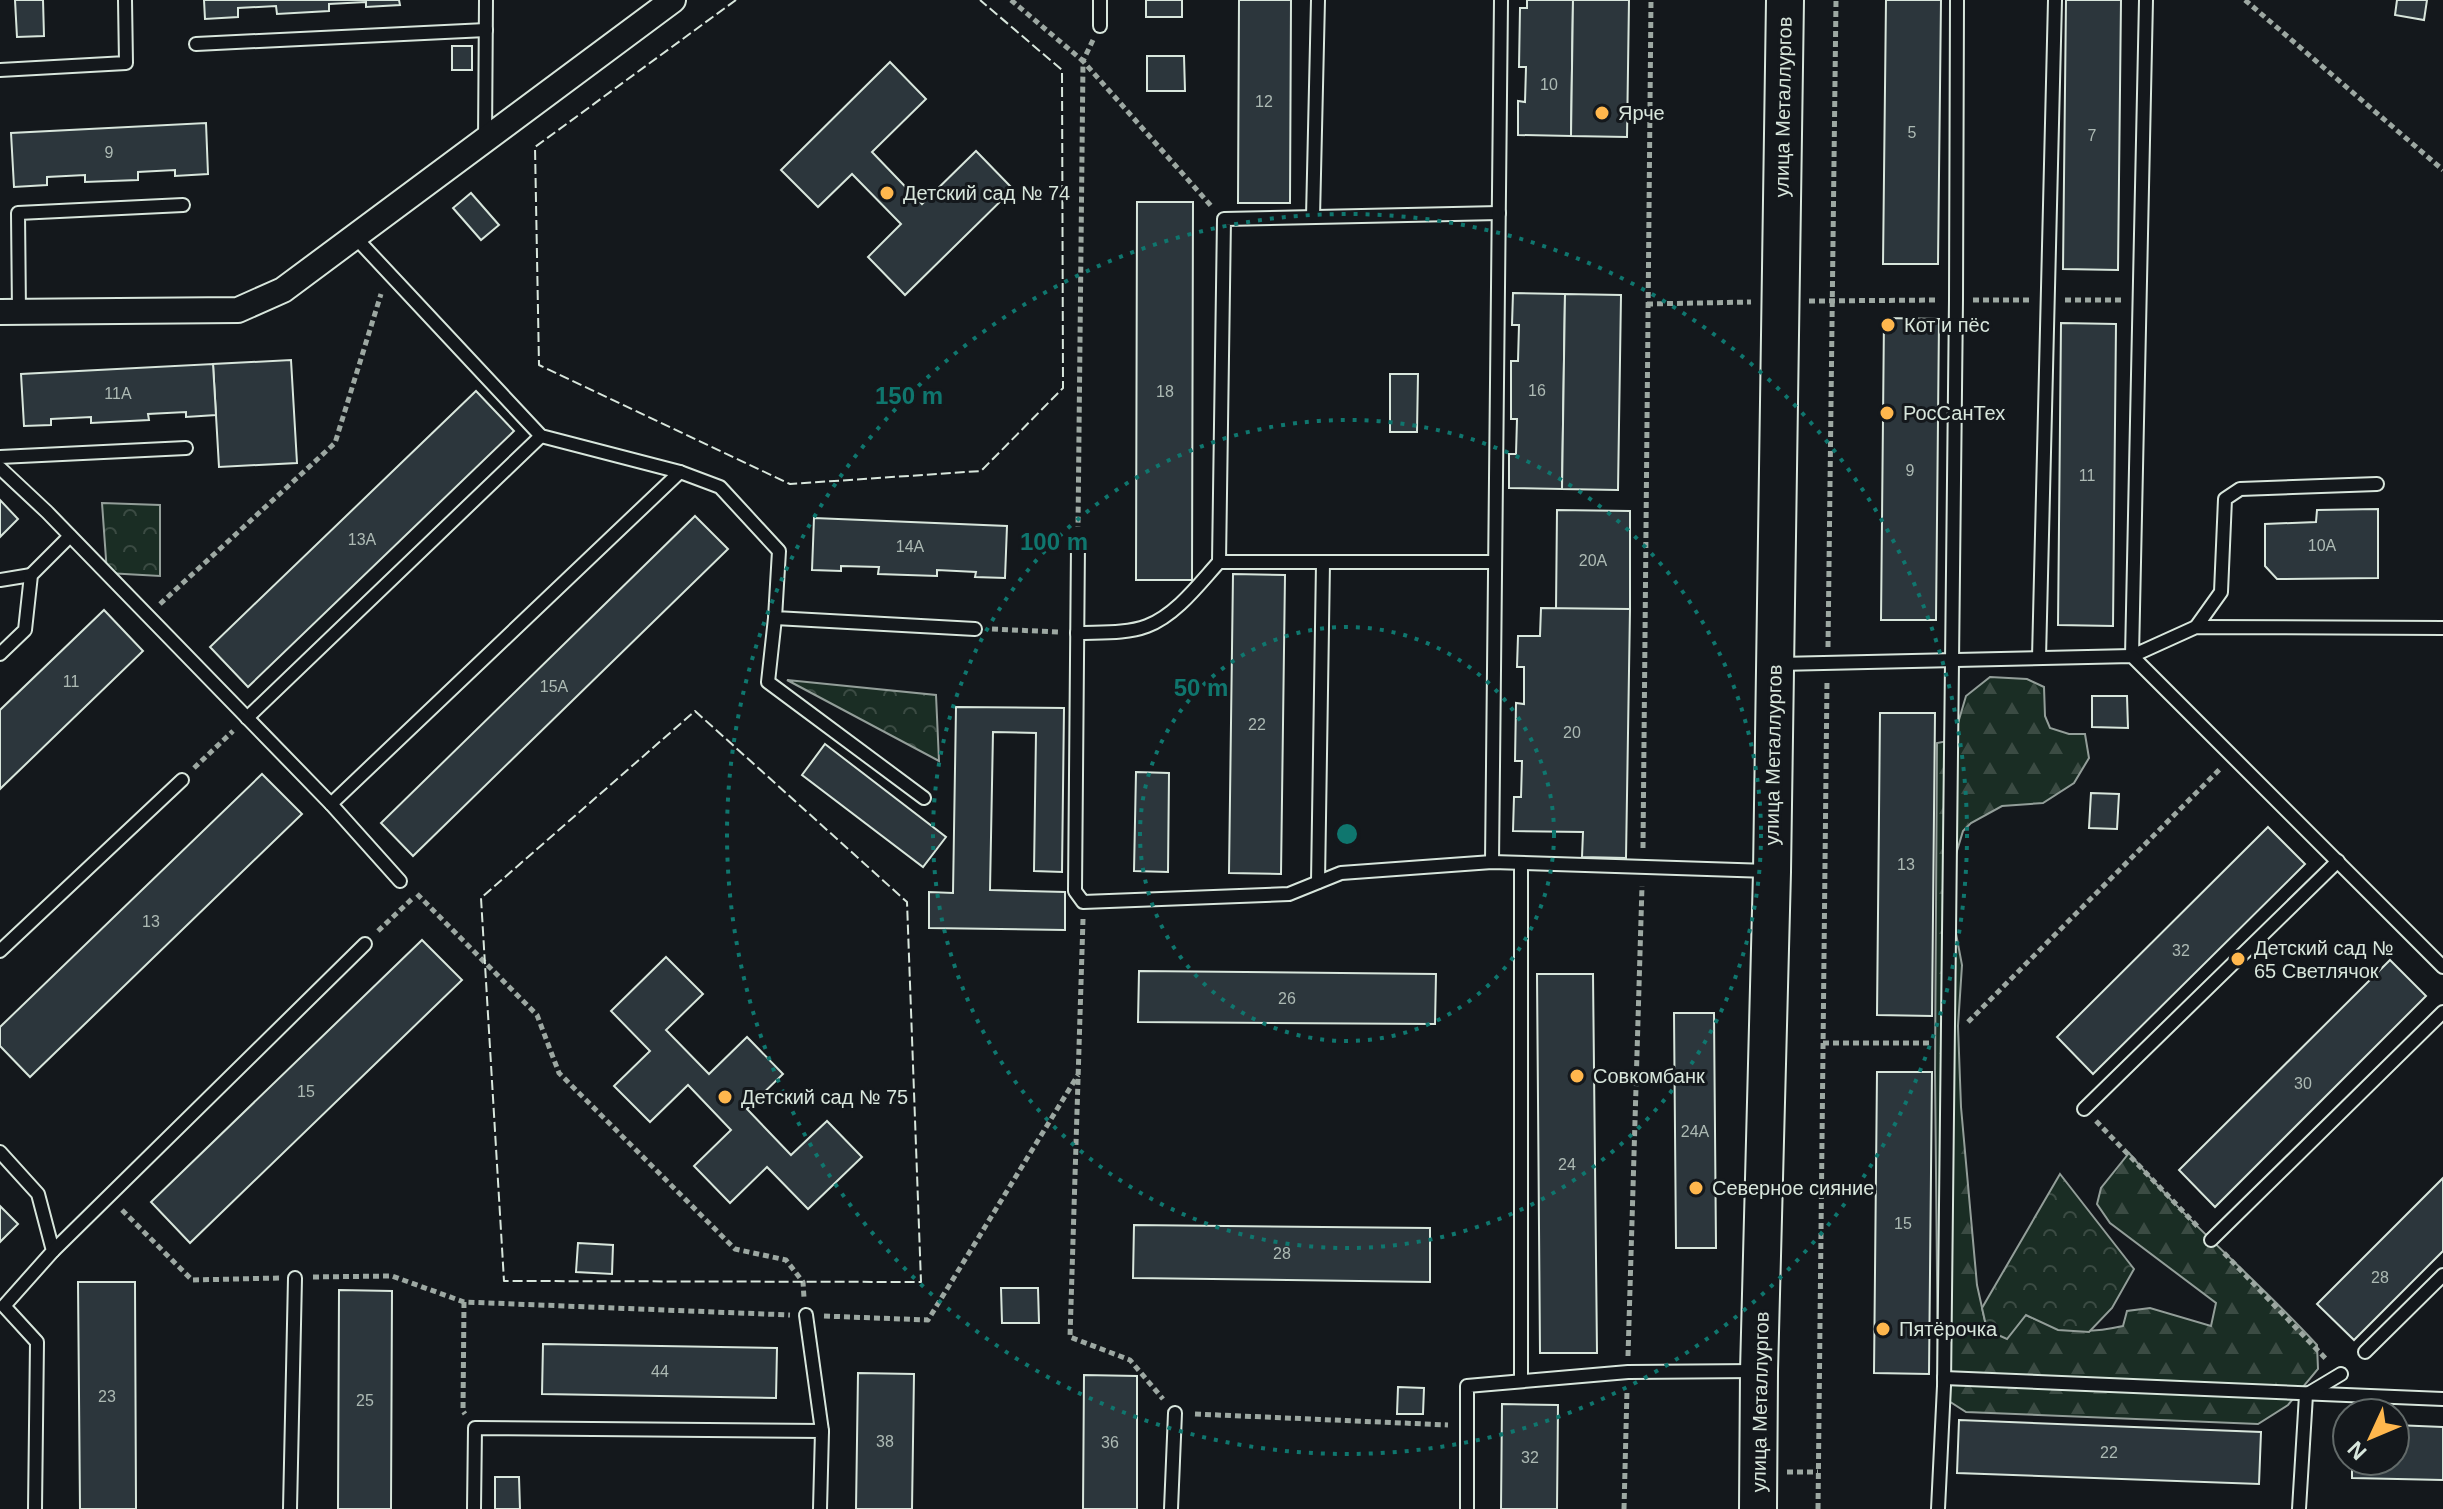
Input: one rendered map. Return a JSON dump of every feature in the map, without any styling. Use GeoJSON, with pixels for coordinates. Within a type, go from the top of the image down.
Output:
{"type":"FeatureCollection","features":[{"type":"Feature","properties":{"kind":"main road","name":"улица Металлургов"},"geometry":{"type":"LineString","coordinates":[[1758,1509],[1772,872],[1785,0]]}},
{"type":"Feature","properties":{"kind":"street"},"geometry":{"type":"LineString","coordinates":[[10,312],[238,310],[283,290],[673,0]]}},
{"type":"Feature","properties":{"kind":"lane"},"geometry":{"type":"LineString","coordinates":[[0,70],[126,63],[125,0]]}},
{"type":"Feature","properties":{"kind":"lane"},"geometry":{"type":"LineString","coordinates":[[485,142],[486,0]]}},
{"type":"Feature","properties":{"kind":"lane"},"geometry":{"type":"LineString","coordinates":[[1100,0],[1100,26]]}},
{"type":"Feature","properties":{"kind":"lane"},"geometry":{"type":"LineString","coordinates":[[1313,217],[1318,0]]}},
{"type":"Feature","properties":{"kind":"lane"},"geometry":{"type":"LineString","coordinates":[[1492,862],[1501,0]]}},
{"type":"Feature","properties":{"kind":"lane"},"geometry":{"type":"LineString","coordinates":[[1938,1509],[1944,1378],[1957,0]]}},
{"type":"Feature","properties":{"kind":"lane"},"geometry":{"type":"LineString","coordinates":[[2039,658],[2055,0]]}},
{"type":"Feature","properties":{"kind":"lane"},"geometry":{"type":"LineString","coordinates":[[2146,0],[2132,656],[2443,967]]}},
{"type":"Feature","properties":{"kind":"lane"},"geometry":{"type":"LineString","coordinates":[[196,44],[486,30]]}},
{"type":"Feature","properties":{"kind":"lane"},"geometry":{"type":"LineString","coordinates":[[10,312],[18,213],[183,205]]}},
{"type":"Feature","properties":{"kind":"lane"},"geometry":{"type":"LineString","coordinates":[[1077,633],[1118,632],[1148,626],[1173,609],[1219,562],[1224,219],[1499,213]]}},
{"type":"Feature","properties":{"kind":"lane"},"geometry":{"type":"LineString","coordinates":[[355,237],[541,436],[680,472],[720,487],[779,551],[768,682],[924,798]]}},
{"type":"Feature","properties":{"kind":"lane"},"geometry":{"type":"LineString","coordinates":[[247,718],[541,436]]}},
{"type":"Feature","properties":{"kind":"lane"},"geometry":{"type":"LineString","coordinates":[[0,457],[186,448]]}},
{"type":"Feature","properties":{"kind":"lane"},"geometry":{"type":"LineString","coordinates":[[0,468],[331,804],[400,881]]}},
{"type":"Feature","properties":{"kind":"lane"},"geometry":{"type":"LineString","coordinates":[[331,804],[680,472]]}},
{"type":"Feature","properties":{"kind":"lane"},"geometry":{"type":"LineString","coordinates":[[2196,627],[2221,592],[2225,499],[2240,489],[2377,484]]}},
{"type":"Feature","properties":{"kind":"lane"},"geometry":{"type":"LineString","coordinates":[[0,580],[31,575],[70,536]]}},
{"type":"Feature","properties":{"kind":"lane"},"geometry":{"type":"LineString","coordinates":[[1078,544],[1075,891],[1083,902],[1289,894],[1341,873],[1492,862],[1772,872]]}},
{"type":"Feature","properties":{"kind":"lane"},"geometry":{"type":"LineString","coordinates":[[1219,562],[1495,562]]}},
{"type":"Feature","properties":{"kind":"lane"},"geometry":{"type":"LineString","coordinates":[[1318,882],[1323,563]]}},
{"type":"Feature","properties":{"kind":"lane"},"geometry":{"type":"LineString","coordinates":[[0,654],[25,630],[31,575]]}},
{"type":"Feature","properties":{"kind":"lane"},"geometry":{"type":"LineString","coordinates":[[775,618],[975,629]]}},
{"type":"Feature","properties":{"kind":"lane"},"geometry":{"type":"LineString","coordinates":[[1775,664],[2132,656],[2196,627],[2443,628]]}},
{"type":"Feature","properties":{"kind":"lane"},"geometry":{"type":"LineString","coordinates":[[0,951],[182,780]]}},
{"type":"Feature","properties":{"kind":"lane"},"geometry":{"type":"LineString","coordinates":[[2084,1109],[2338,861]]}},
{"type":"Feature","properties":{"kind":"lane"},"geometry":{"type":"LineString","coordinates":[[1521,863],[1521,1379]]}},
{"type":"Feature","properties":{"kind":"lane"},"geometry":{"type":"LineString","coordinates":[[35,1509],[37,1342],[2,1304],[365,944]]}},
{"type":"Feature","properties":{"kind":"lane"},"geometry":{"type":"LineString","coordinates":[[2211,1240],[2443,1012]]}},
{"type":"Feature","properties":{"kind":"lane"},"geometry":{"type":"LineString","coordinates":[[0,1152],[38,1194],[53,1251]]}},
{"type":"Feature","properties":{"kind":"lane"},"geometry":{"type":"LineString","coordinates":[[2365,1352],[2443,1275]]}},
{"type":"Feature","properties":{"kind":"lane"},"geometry":{"type":"LineString","coordinates":[[290,1509],[295,1278]]}},
{"type":"Feature","properties":{"kind":"lane"},"geometry":{"type":"LineString","coordinates":[[806,1315],[822,1431],[820,1509]]}},
{"type":"Feature","properties":{"kind":"lane"},"geometry":{"type":"LineString","coordinates":[[1467,1509],[1467,1386],[1628,1372],[1759,1371]]}},
{"type":"Feature","properties":{"kind":"lane"},"geometry":{"type":"LineString","coordinates":[[2306,1395],[2341,1374]]}},
{"type":"Feature","properties":{"kind":"lane"},"geometry":{"type":"LineString","coordinates":[[1944,1378],[2443,1399]]}},
{"type":"Feature","properties":{"kind":"lane"},"geometry":{"type":"LineString","coordinates":[[2299,1509],[2306,1395]]}},
{"type":"Feature","properties":{"kind":"lane"},"geometry":{"type":"LineString","coordinates":[[1171,1509],[1175,1413]]}},
{"type":"Feature","properties":{"kind":"lane"},"geometry":{"type":"LineString","coordinates":[[474,1509],[475,1428],[822,1431]]}},
{"type":"Feature","properties":{"kind":"path"},"geometry":{"type":"LineString","coordinates":[[1011,0],[1083,61],[1224,219]]}},
{"type":"Feature","properties":{"kind":"path"},"geometry":{"type":"LineString","coordinates":[[1624,1509],[1642,868],[1651,0]]}},
{"type":"Feature","properties":{"kind":"path"},"geometry":{"type":"LineString","coordinates":[[1818,1509],[1836,0]]}},
{"type":"Feature","properties":{"kind":"path"},"geometry":{"type":"LineString","coordinates":[[2245,0],[2443,170]]}},
{"type":"Feature","properties":{"kind":"path"},"geometry":{"type":"LineString","coordinates":[[1078,544],[1083,61]]}},
{"type":"Feature","properties":{"kind":"path"},"geometry":{"type":"LineString","coordinates":[[148,616],[335,443],[388,273]]}},
{"type":"Feature","properties":{"kind":"path"},"geometry":{"type":"LineString","coordinates":[[1647,304],[1832,299],[2140,300]]}},
{"type":"Feature","properties":{"kind":"path"},"geometry":{"type":"LineString","coordinates":[[975,629],[1077,633]]}},
{"type":"Feature","properties":{"kind":"path"},"geometry":{"type":"LineString","coordinates":[[182,780],[247,718]]}},
{"type":"Feature","properties":{"kind":"path"},"geometry":{"type":"LineString","coordinates":[[1823,1043],[1947,1043],[2233,757]]}},
{"type":"Feature","properties":{"kind":"path"},"geometry":{"type":"LineString","coordinates":[[400,881],[417,894],[537,1015],[559,1073],[735,1249],[786,1260],[803,1282],[806,1315]]}},
{"type":"Feature","properties":{"kind":"path"},"geometry":{"type":"LineString","coordinates":[[365,944],[417,894]]}},
{"type":"Feature","properties":{"kind":"path"},"geometry":{"type":"LineString","coordinates":[[1083,902],[1070,1337],[1130,1360],[1175,1413],[1467,1426]]}},
{"type":"Feature","properties":{"kind":"path"},"geometry":{"type":"LineString","coordinates":[[108,1197],[192,1280],[392,1276],[464,1302],[928,1320],[1078,1075]]}},
{"type":"Feature","properties":{"kind":"path"},"geometry":{"type":"LineString","coordinates":[[464,1302],[463,1411],[475,1428]]}},
{"type":"Feature","properties":{"kind":"green space"},"geometry":{"type":"Polygon","coordinates":[[[102,503],[160,505],[160,576],[107,573],[102,503]]]}},
{"type":"Feature","properties":{"kind":"green space"},"geometry":{"type":"Polygon","coordinates":[[[1990,677],[2027,679],[2044,687],[2045,716],[2050,728],[2069,734],[2085,734],[2089,758],[2074,783],[2043,803],[2002,806],[1971,823],[1963,831],[1953,864],[1950,902],[1962,965],[1958,1026],[1961,1107],[1977,1285],[1987,1330],[2026,1315],[2073,1330],[2109,1329],[2123,1326],[2127,1311],[2150,1308],[2211,1326],[2216,1303],[2110,1223],[2097,1204],[2101,1188],[2129,1153],[2174,1203],[2317,1345],[2318,1369],[2288,1405],[2258,1424],[1966,1412],[1941,1396],[1938,1375],[1935,1072],[1937,743],[1953,740],[1966,696],[1990,677]]]}},
{"type":"Feature","properties":{"kind":"green space"},"geometry":{"type":"Polygon","coordinates":[[[787,680],[936,695],[939,761],[787,680]]]}},
{"type":"Feature","properties":{"kind":"green space"},"geometry":{"type":"Polygon","coordinates":[[[2060,1174],[2134,1269],[2112,1308],[2089,1332],[2058,1330],[2026,1315],[2007,1339],[1987,1330],[1982,1308],[2060,1174]]]}},
{"type":"Feature","properties":{"kind":"building"},"geometry":{"type":"Polygon","coordinates":[[[15,0],[43,0],[44,36],[17,37],[15,0]]]}},
{"type":"Feature","properties":{"kind":"building"},"geometry":{"type":"Polygon","coordinates":[[[204,0],[399,0],[400,5],[366,7],[366,2],[329,4],[329,11],[277,14],[276,6],[238,8],[238,17],[205,19],[204,0]]]}},
{"type":"Feature","properties":{"kind":"building"},"geometry":{"type":"Polygon","coordinates":[[[1146,0],[1182,0],[1182,17],[1146,17],[1146,0]]]}},
{"type":"Feature","properties":{"kind":"building"},"geometry":{"type":"Polygon","coordinates":[[[1239,0],[1291,0],[1290,203],[1238,203],[1239,0]]]}},
{"type":"Feature","properties":{"kind":"building"},"geometry":{"type":"Polygon","coordinates":[[[1527,0],[1573,0],[1571,136],[1518,135],[1518,101],[1525,102],[1526,67],[1519,67],[1520,8],[1527,8],[1527,0]]]}},
{"type":"Feature","properties":{"kind":"building"},"geometry":{"type":"Polygon","coordinates":[[[1573,0],[1629,0],[1627,137],[1571,136],[1573,0]]]}},
{"type":"Feature","properties":{"kind":"building"},"geometry":{"type":"Polygon","coordinates":[[[1886,0],[1941,0],[1938,264],[1883,264],[1886,0]]]}},
{"type":"Feature","properties":{"kind":"building"},"geometry":{"type":"Polygon","coordinates":[[[2066,0],[2121,0],[2118,270],[2063,269],[2066,0]]]}},
{"type":"Feature","properties":{"kind":"building"},"geometry":{"type":"Polygon","coordinates":[[[2397,0],[2427,0],[2424,20],[2395,15],[2397,0]]]}},
{"type":"Feature","properties":{"kind":"building"},"geometry":{"type":"Polygon","coordinates":[[[452,46],[472,46],[472,70],[452,70],[452,46]]]}},
{"type":"Feature","properties":{"kind":"building"},"geometry":{"type":"Polygon","coordinates":[[[1147,56],[1184,56],[1185,91],[1147,91],[1147,56]]]}},
{"type":"Feature","properties":{"kind":"building"},"geometry":{"type":"Polygon","coordinates":[[[890,62],[926,99],[872,152],[922,204],[976,151],[1013,189],[905,295],[868,257],[901,224],[852,174],[818,207],[781,170],[890,62]]]}},
{"type":"Feature","properties":{"kind":"building"},"geometry":{"type":"Polygon","coordinates":[[[206,123],[208,174],[175,176],[175,170],[138,172],[138,180],[85,182],[85,175],[47,177],[47,185],[14,187],[11,133],[206,123]]]}},
{"type":"Feature","properties":{"kind":"building"},"geometry":{"type":"Polygon","coordinates":[[[471,193],[499,225],[481,240],[453,208],[471,193]]]}},
{"type":"Feature","properties":{"kind":"building"},"geometry":{"type":"Polygon","coordinates":[[[1137,202],[1193,202],[1192,580],[1136,580],[1137,202]]]}},
{"type":"Feature","properties":{"kind":"building"},"geometry":{"type":"Polygon","coordinates":[[[1513,293],[1565,294],[1562,489],[1509,488],[1509,454],[1516,454],[1517,419],[1511,419],[1511,361],[1518,361],[1519,325],[1512,325],[1513,293]]]}},
{"type":"Feature","properties":{"kind":"building"},"geometry":{"type":"Polygon","coordinates":[[[1565,294],[1621,295],[1618,490],[1562,489],[1565,294]]]}},
{"type":"Feature","properties":{"kind":"building"},"geometry":{"type":"Polygon","coordinates":[[[1884,318],[1939,319],[1936,620],[1881,620],[1884,318]]]}},
{"type":"Feature","properties":{"kind":"building"},"geometry":{"type":"Polygon","coordinates":[[[2061,323],[2116,324],[2113,626],[2058,625],[2061,323]]]}},
{"type":"Feature","properties":{"kind":"building"},"geometry":{"type":"Polygon","coordinates":[[[291,360],[297,463],[219,467],[213,364],[291,360]]]}},
{"type":"Feature","properties":{"kind":"building"},"geometry":{"type":"Polygon","coordinates":[[[213,364],[216,415],[186,417],[186,412],[148,414],[149,420],[91,423],[91,417],[51,419],[51,425],[24,426],[21,374],[213,364]]]}},
{"type":"Feature","properties":{"kind":"building"},"geometry":{"type":"Polygon","coordinates":[[[1390,374],[1418,374],[1417,432],[1390,432],[1390,374]]]}},
{"type":"Feature","properties":{"kind":"building"},"geometry":{"type":"Polygon","coordinates":[[[476,391],[514,431],[248,687],[210,647],[476,391]]]}},
{"type":"Feature","properties":{"kind":"building"},"geometry":{"type":"Polygon","coordinates":[[[0,500],[18,519],[0,537],[0,500]]]}},
{"type":"Feature","properties":{"kind":"building"},"geometry":{"type":"Polygon","coordinates":[[[2378,509],[2378,578],[2277,579],[2265,566],[2265,524],[2316,522],[2317,510],[2378,509]]]}},
{"type":"Feature","properties":{"kind":"building"},"geometry":{"type":"Polygon","coordinates":[[[1557,510],[1630,511],[1630,609],[1556,609],[1557,510]]]}},
{"type":"Feature","properties":{"kind":"building"},"geometry":{"type":"Polygon","coordinates":[[[695,516],[728,549],[413,856],[381,823],[695,516]]]}},
{"type":"Feature","properties":{"kind":"building"},"geometry":{"type":"Polygon","coordinates":[[[814,518],[1007,526],[1005,578],[975,577],[976,572],[937,570],[937,576],[878,574],[879,567],[841,566],[841,571],[812,570],[814,518]]]}},
{"type":"Feature","properties":{"kind":"building"},"geometry":{"type":"Polygon","coordinates":[[[1233,574],[1285,575],[1281,874],[1229,873],[1233,574]]]}},
{"type":"Feature","properties":{"kind":"building"},"geometry":{"type":"Polygon","coordinates":[[[1541,608],[1630,609],[1626,858],[1582,857],[1583,832],[1513,831],[1514,797],[1521,797],[1522,761],[1515,761],[1516,703],[1524,704],[1524,667],[1517,667],[1518,636],[1540,636],[1541,608]]]}},
{"type":"Feature","properties":{"kind":"building"},"geometry":{"type":"Polygon","coordinates":[[[104,610],[143,651],[0,789],[0,710],[104,610]]]}},
{"type":"Feature","properties":{"kind":"building"},"geometry":{"type":"Polygon","coordinates":[[[2092,696],[2127,696],[2128,728],[2092,727],[2092,696]]]}},
{"type":"Feature","properties":{"kind":"building"},"geometry":{"type":"Polygon","coordinates":[[[956,707],[1064,708],[1062,872],[1034,871],[1036,733],[993,732],[990,890],[1065,892],[1065,930],[929,928],[929,892],[953,893],[956,707]]]}},
{"type":"Feature","properties":{"kind":"building"},"geometry":{"type":"Polygon","coordinates":[[[1880,713],[1935,713],[1932,1016],[1877,1015],[1880,713]]]}},
{"type":"Feature","properties":{"kind":"building"},"geometry":{"type":"Polygon","coordinates":[[[825,744],[946,837],[923,867],[802,775],[825,744]]]}},
{"type":"Feature","properties":{"kind":"building"},"geometry":{"type":"Polygon","coordinates":[[[1136,772],[1169,773],[1168,872],[1134,871],[1136,772]]]}},
{"type":"Feature","properties":{"kind":"building"},"geometry":{"type":"Polygon","coordinates":[[[262,774],[302,814],[30,1077],[0,1046],[0,1027],[262,774]]]}},
{"type":"Feature","properties":{"kind":"building"},"geometry":{"type":"Polygon","coordinates":[[[2091,793],[2119,794],[2117,829],[2089,828],[2091,793]]]}},
{"type":"Feature","properties":{"kind":"building"},"geometry":{"type":"Polygon","coordinates":[[[2268,827],[2305,864],[2093,1074],[2057,1037],[2268,827]]]}},
{"type":"Feature","properties":{"kind":"building"},"geometry":{"type":"Polygon","coordinates":[[[422,940],[462,980],[190,1243],[151,1202],[422,940]]]}},
{"type":"Feature","properties":{"kind":"building"},"geometry":{"type":"Polygon","coordinates":[[[666,957],[703,994],[666,1030],[709,1074],[747,1037],[783,1074],[747,1109],[791,1155],[827,1121],[862,1157],[808,1209],[767,1167],[730,1203],[694,1166],[731,1130],[688,1085],[650,1122],[614,1086],[650,1051],[611,1011],[666,957]]]}},
{"type":"Feature","properties":{"kind":"building"},"geometry":{"type":"Polygon","coordinates":[[[2390,960],[2426,996],[2215,1207],[2179,1170],[2390,960]]]}},
{"type":"Feature","properties":{"kind":"building"},"geometry":{"type":"Polygon","coordinates":[[[1139,971],[1436,974],[1435,1024],[1138,1022],[1139,971]]]}},
{"type":"Feature","properties":{"kind":"building"},"geometry":{"type":"Polygon","coordinates":[[[1537,974],[1593,974],[1597,1353],[1540,1353],[1537,974]]]}},
{"type":"Feature","properties":{"kind":"building"},"geometry":{"type":"Polygon","coordinates":[[[1674,1013],[1714,1013],[1716,1248],[1676,1248],[1674,1013]]]}},
{"type":"Feature","properties":{"kind":"building"},"geometry":{"type":"Polygon","coordinates":[[[1877,1072],[1932,1072],[1929,1374],[1874,1373],[1877,1072]]]}},
{"type":"Feature","properties":{"kind":"building"},"geometry":{"type":"Polygon","coordinates":[[[2443,1178],[2443,1251],[2354,1340],[2317,1304],[2443,1178]]]}},
{"type":"Feature","properties":{"kind":"building"},"geometry":{"type":"Polygon","coordinates":[[[0,1206],[18,1224],[0,1242],[0,1206]]]}},
{"type":"Feature","properties":{"kind":"building"},"geometry":{"type":"Polygon","coordinates":[[[1134,1225],[1430,1228],[1430,1282],[1133,1278],[1134,1225]]]}},
{"type":"Feature","properties":{"kind":"building"},"geometry":{"type":"Polygon","coordinates":[[[578,1243],[613,1245],[612,1274],[576,1272],[578,1243]]]}},
{"type":"Feature","properties":{"kind":"building"},"geometry":{"type":"Polygon","coordinates":[[[78,1282],[135,1282],[136,1509],[80,1509],[78,1282]]]}},
{"type":"Feature","properties":{"kind":"building"},"geometry":{"type":"Polygon","coordinates":[[[1001,1288],[1038,1288],[1039,1323],[1002,1323],[1001,1288]]]}},
{"type":"Feature","properties":{"kind":"building"},"geometry":{"type":"Polygon","coordinates":[[[339,1290],[392,1291],[391,1509],[338,1509],[339,1290]]]}},
{"type":"Feature","properties":{"kind":"building"},"geometry":{"type":"Polygon","coordinates":[[[543,1344],[777,1348],[776,1398],[542,1394],[543,1344]]]}},
{"type":"Feature","properties":{"kind":"building"},"geometry":{"type":"Polygon","coordinates":[[[858,1373],[914,1374],[912,1509],[856,1509],[858,1373]]]}},
{"type":"Feature","properties":{"kind":"building"},"geometry":{"type":"Polygon","coordinates":[[[1084,1375],[1137,1376],[1137,1509],[1083,1509],[1084,1375]]]}},
{"type":"Feature","properties":{"kind":"building"},"geometry":{"type":"Polygon","coordinates":[[[1398,1387],[1424,1388],[1423,1414],[1397,1414],[1398,1387]]]}},
{"type":"Feature","properties":{"kind":"building"},"geometry":{"type":"Polygon","coordinates":[[[1502,1404],[1558,1405],[1557,1509],[1501,1509],[1502,1404]]]}},
{"type":"Feature","properties":{"kind":"building"},"geometry":{"type":"Polygon","coordinates":[[[1959,1420],[2261,1432],[2259,1484],[1957,1473],[1959,1420]]]}},
{"type":"Feature","properties":{"kind":"building"},"geometry":{"type":"Polygon","coordinates":[[[2411,1426],[2443,1427],[2443,1480],[2352,1478],[2411,1477],[2411,1426]]]}},
{"type":"Feature","properties":{"kind":"building"},"geometry":{"type":"Polygon","coordinates":[[[495,1477],[519,1477],[520,1509],[495,1509],[495,1477]]]}},
{"type":"Feature","properties":{"kind":"fence"},"geometry":{"type":"LineString","coordinates":[[736,0],[535,147],[539,365],[790,484],[981,471],[1063,388],[1062,70],[980,0]]}},
{"type":"Feature","properties":{"kind":"fence"},"geometry":{"type":"LineString","coordinates":[[695,711],[907,902],[921,1282],[504,1281],[481,898],[695,711]]}},
{"type":"Feature","properties":{"kind":"place","name":"Ярче"},"geometry":{"type":"Point","coordinates":[1602,113]}},
{"type":"Feature","properties":{"kind":"place","name":"Детский сад № 74"},"geometry":{"type":"Point","coordinates":[887,193]}},
{"type":"Feature","properties":{"kind":"place","name":"Кот и пёс"},"geometry":{"type":"Point","coordinates":[1888,325]}},
{"type":"Feature","properties":{"kind":"place","name":"РосСанТех"},"geometry":{"type":"Point","coordinates":[1887,413]}},
{"type":"Feature","properties":{"kind":"place","name":"Детский сад № 65 Светлячок"},"geometry":{"type":"Point","coordinates":[2238,959]}},
{"type":"Feature","properties":{"kind":"place","name":"Совкомбанк"},"geometry":{"type":"Point","coordinates":[1577,1076]}},
{"type":"Feature","properties":{"kind":"place","name":"Детский сад № 75"},"geometry":{"type":"Point","coordinates":[725,1097]}},
{"type":"Feature","properties":{"kind":"place","name":"Северное сияние"},"geometry":{"type":"Point","coordinates":[1696,1188]}},
{"type":"Feature","properties":{"kind":"place","name":"Пятёрочка"},"geometry":{"type":"Point","coordinates":[1883,1329]}}]}
